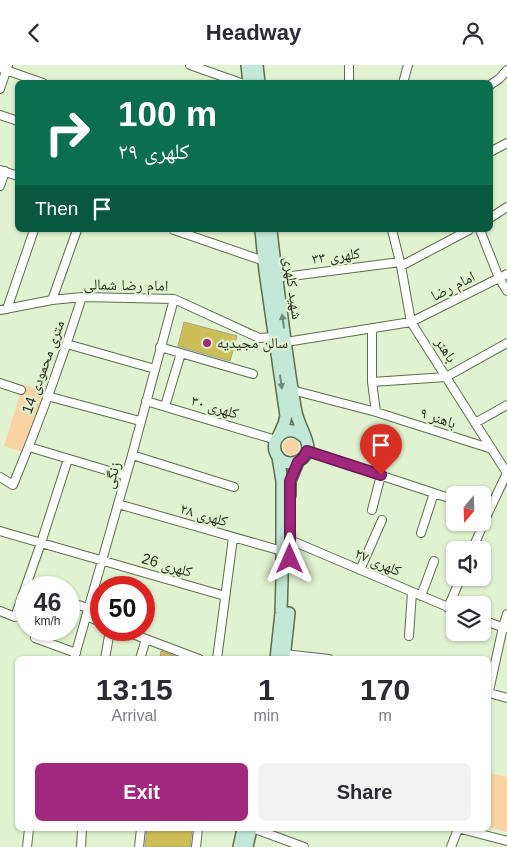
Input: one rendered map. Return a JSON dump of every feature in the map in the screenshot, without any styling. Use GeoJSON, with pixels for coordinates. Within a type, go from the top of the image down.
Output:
{"type":"FeatureCollection","features":[{"type":"Feature","properties":{"kind":"main road"},"geometry":{"type":"LineString","coordinates":[[247,65],[249,80]]}},
{"type":"Feature","properties":{"kind":"main road"},"geometry":{"type":"LineString","coordinates":[[258,65],[259,80]]}},
{"type":"Feature","properties":{"kind":"main road","name":"شهید کلهری"},"geometry":{"type":"LineString","coordinates":[[261,232],[264,261],[280,340],[296,415],[304,437]]}},
{"type":"Feature","properties":{"kind":"main road","name":"شهید کلهری"},"geometry":{"type":"LineString","coordinates":[[271,232],[286,416],[277,438]]}},
{"type":"Feature","properties":{"kind":"main road"},"geometry":{"type":"LineString","coordinates":[[289,430],[300,433],[304,437],[307,442],[307,451],[298,462],[290,481],[289,613],[281,656],[282,481],[274,446],[277,438],[289,430]]}},
{"type":"Feature","properties":{"kind":"main road"},"geometry":{"type":"LineString","coordinates":[[278,457],[287,463],[298,462]]}},
{"type":"Feature","properties":{"kind":"main road"},"geometry":{"type":"LineString","coordinates":[[239,847],[243,831]]}},
{"type":"Feature","properties":{"kind":"main road"},"geometry":{"type":"LineString","coordinates":[[247,847],[251,831]]}},
{"type":"Feature","properties":{"kind":"street"},"geometry":{"type":"LineString","coordinates":[[190,65],[232,80]]}},
{"type":"Feature","properties":{"kind":"street"},"geometry":{"type":"LineString","coordinates":[[349,65],[350,80]]}},
{"type":"Feature","properties":{"kind":"street"},"geometry":{"type":"LineString","coordinates":[[404,80],[408,65]]}},
{"type":"Feature","properties":{"kind":"street"},"geometry":{"type":"LineString","coordinates":[[0,89],[5,68],[35,80]]}},
{"type":"Feature","properties":{"kind":"street"},"geometry":{"type":"LineString","coordinates":[[493,83],[507,70]]}},
{"type":"Feature","properties":{"kind":"street"},"geometry":{"type":"LineString","coordinates":[[0,115],[15,120]]}},
{"type":"Feature","properties":{"kind":"street"},"geometry":{"type":"LineString","coordinates":[[493,150],[507,143]]}},
{"type":"Feature","properties":{"kind":"street"},"geometry":{"type":"LineString","coordinates":[[0,186],[2,171],[15,175]]}},
{"type":"Feature","properties":{"kind":"street"},"geometry":{"type":"LineString","coordinates":[[493,216],[507,207]]}},
{"type":"Feature","properties":{"kind":"street"},"geometry":{"type":"LineString","coordinates":[[4,310],[33,232]]}},
{"type":"Feature","properties":{"kind":"street"},"geometry":{"type":"LineString","coordinates":[[52,300],[76,232]]}},
{"type":"Feature","properties":{"kind":"street"},"geometry":{"type":"LineString","coordinates":[[180,232],[264,261]]}},
{"type":"Feature","properties":{"kind":"street","name":"باهنر"},"geometry":{"type":"LineString","coordinates":[[392,232],[411,322],[507,473]]}},
{"type":"Feature","properties":{"kind":"street"},"geometry":{"type":"LineString","coordinates":[[400,264],[465,232]]}},
{"type":"Feature","properties":{"kind":"street"},"geometry":{"type":"LineString","coordinates":[[481,232],[499,278],[507,291]]}},
{"type":"Feature","properties":{"kind":"street","name":"کلهری ۳۳"},"geometry":{"type":"LineString","coordinates":[[276,277],[400,264]]}},
{"type":"Feature","properties":{"kind":"street","name":"امام رضا"},"geometry":{"type":"LineString","coordinates":[[372,327],[411,322],[507,274]]}},
{"type":"Feature","properties":{"kind":"street","name":"امام رضا شمالی"},"geometry":{"type":"LineString","coordinates":[[4,310],[52,300],[82,297],[174,299],[259,338],[280,340],[372,327]]}},
{"type":"Feature","properties":{"kind":"street","name":"14 متری محمودی"},"geometry":{"type":"LineString","coordinates":[[0,477],[13,485],[67,344],[82,297]]}},
{"type":"Feature","properties":{"kind":"street","name":"زنگی"},"geometry":{"type":"LineString","coordinates":[[75,656],[174,299]]}},
{"type":"Feature","properties":{"kind":"street"},"geometry":{"type":"LineString","coordinates":[[372,327],[372,382],[376,412]]}},
{"type":"Feature","properties":{"kind":"street"},"geometry":{"type":"LineString","coordinates":[[372,382],[446,377],[507,343]]}},
{"type":"Feature","properties":{"kind":"street"},"geometry":{"type":"LineString","coordinates":[[67,344],[155,369]]}},
{"type":"Feature","properties":{"kind":"street"},"geometry":{"type":"LineString","coordinates":[[160,347],[253,374]]}},
{"type":"Feature","properties":{"kind":"street"},"geometry":{"type":"LineString","coordinates":[[165,406],[181,353]]}},
{"type":"Feature","properties":{"kind":"street"},"geometry":{"type":"LineString","coordinates":[[0,383],[21,390]]}},
{"type":"Feature","properties":{"kind":"street","name":"باهنر ۹"},"geometry":{"type":"LineString","coordinates":[[292,390],[376,412],[492,449]]}},
{"type":"Feature","properties":{"kind":"street"},"geometry":{"type":"LineString","coordinates":[[47,396],[140,421]]}},
{"type":"Feature","properties":{"kind":"street","name":"کلهری ۳۰"},"geometry":{"type":"LineString","coordinates":[[146,401],[277,438]]}},
{"type":"Feature","properties":{"kind":"street"},"geometry":{"type":"LineString","coordinates":[[475,423],[507,405]]}},
{"type":"Feature","properties":{"kind":"street"},"geometry":{"type":"LineString","coordinates":[[29,447],[126,476]]}},
{"type":"Feature","properties":{"kind":"street"},"geometry":{"type":"LineString","coordinates":[[307,451],[446,497]]}},
{"type":"Feature","properties":{"kind":"street"},"geometry":{"type":"LineString","coordinates":[[132,455],[234,487]]}},
{"type":"Feature","properties":{"kind":"street"},"geometry":{"type":"LineString","coordinates":[[0,611],[15,617],[68,459]]}},
{"type":"Feature","properties":{"kind":"street"},"geometry":{"type":"LineString","coordinates":[[491,501],[507,473]]}},
{"type":"Feature","properties":{"kind":"street"},"geometry":{"type":"LineString","coordinates":[[372,510],[381,475]]}},
{"type":"Feature","properties":{"kind":"street"},"geometry":{"type":"LineString","coordinates":[[421,533],[434,493]]}},
{"type":"Feature","properties":{"kind":"street","name":"کلهری ۲۸"},"geometry":{"type":"LineString","coordinates":[[118,504],[282,551]]}},
{"type":"Feature","properties":{"kind":"street"},"geometry":{"type":"LineString","coordinates":[[360,570],[382,520]]}},
{"type":"Feature","properties":{"kind":"street","name":"کلهری 26"},"geometry":{"type":"LineString","coordinates":[[1,534],[41,543],[225,596]]}},
{"type":"Feature","properties":{"kind":"street"},"geometry":{"type":"LineString","coordinates":[[217,656],[233,538]]}},
{"type":"Feature","properties":{"kind":"street","name":"کلهری ۲۷"},"geometry":{"type":"LineString","coordinates":[[290,539],[446,606]]}},
{"type":"Feature","properties":{"kind":"street"},"geometry":{"type":"LineString","coordinates":[[421,596],[434,561]]}},
{"type":"Feature","properties":{"kind":"street"},"geometry":{"type":"LineString","coordinates":[[409,636],[412,592]]}},
{"type":"Feature","properties":{"kind":"street"},"geometry":{"type":"LineString","coordinates":[[80,608],[90,614]]}},
{"type":"Feature","properties":{"kind":"street"},"geometry":{"type":"LineString","coordinates":[[491,671],[505,628],[507,614]]}},
{"type":"Feature","properties":{"kind":"street"},"geometry":{"type":"LineString","coordinates":[[491,623],[505,628]]}},
{"type":"Feature","properties":{"kind":"street"},"geometry":{"type":"LineString","coordinates":[[42,641],[75,656]]}},
{"type":"Feature","properties":{"kind":"street"},"geometry":{"type":"LineString","coordinates":[[105,656],[108,641]]}},
{"type":"Feature","properties":{"kind":"street"},"geometry":{"type":"LineString","coordinates":[[141,656],[145,641]]}},
{"type":"Feature","properties":{"kind":"street"},"geometry":{"type":"LineString","coordinates":[[151,641],[191,656]]}},
{"type":"Feature","properties":{"kind":"street"},"geometry":{"type":"LineString","coordinates":[[491,693],[507,698]]}},
{"type":"Feature","properties":{"kind":"street"},"geometry":{"type":"LineString","coordinates":[[27,847],[30,831]]}},
{"type":"Feature","properties":{"kind":"street"},"geometry":{"type":"LineString","coordinates":[[81,847],[82,831]]}},
{"type":"Feature","properties":{"kind":"street"},"geometry":{"type":"LineString","coordinates":[[139,847],[142,831]]}},
{"type":"Feature","properties":{"kind":"street"},"geometry":{"type":"LineString","coordinates":[[196,847],[198,831]]}},
{"type":"Feature","properties":{"kind":"street"},"geometry":{"type":"LineString","coordinates":[[260,831],[304,847]]}},
{"type":"Feature","properties":{"kind":"street"},"geometry":{"type":"LineString","coordinates":[[451,847],[458,831]]}},
{"type":"Feature","properties":{"kind":"street"},"geometry":{"type":"LineString","coordinates":[[467,831],[507,841]]}},
{"type":"Feature","properties":{"kind":"shaded area"},"geometry":{"type":"Polygon","coordinates":[[[23,385],[45,391],[23,452],[4,446],[23,385]]]}},
{"type":"Feature","properties":{"kind":"shaded area"},"geometry":{"type":"Polygon","coordinates":[[[291,439],[297,441],[299,447],[297,453],[291,455],[285,453],[283,447],[285,441],[291,439]]]}},
{"type":"Feature","properties":{"kind":"shaded area"},"geometry":{"type":"Polygon","coordinates":[[[491,773],[507,777],[507,832],[491,828],[491,773]]]}},
{"type":"Feature","properties":{"kind":"building","name":"سالن مجیدیه"},"geometry":{"type":"Polygon","coordinates":[[[184,322],[237,336],[230,361],[178,346],[184,322]]]}},
{"type":"Feature","properties":{"kind":"building"},"geometry":{"type":"Polygon","coordinates":[[[161,651],[175,656],[160,656],[161,651]]]}},
{"type":"Feature","properties":{"kind":"building"},"geometry":{"type":"Polygon","coordinates":[[[147,831],[192,831],[190,847],[145,847],[147,831]]]}},
{"type":"Feature","properties":{"kind":"place","name":"سالن مجیدیه"},"geometry":{"type":"Point","coordinates":[207,343]}},
{"type":"Feature","properties":{"kind":"route"},"geometry":{"type":"LineString","coordinates":[[290,559],[290,481],[298,462],[307,451],[381,475]]}}]}
